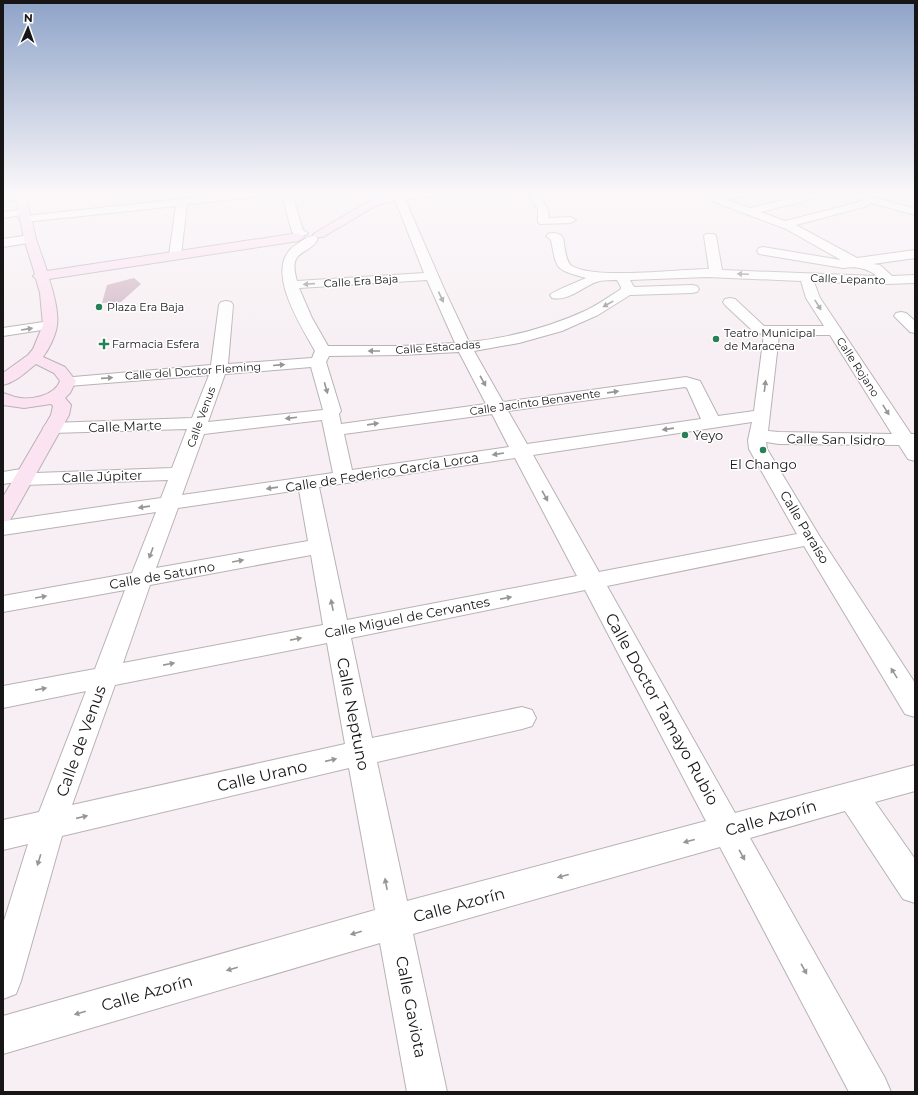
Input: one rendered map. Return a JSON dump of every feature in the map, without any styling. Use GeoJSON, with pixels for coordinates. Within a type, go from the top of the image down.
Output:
{"type":"FeatureCollection","features":[{"type":"Feature","properties":{"kind":"street"},"geometry":{"type":"LineString","coordinates":[[9,380],[37,354],[50,325],[47,294],[40,276],[31,243]]}},
{"type":"Feature","properties":{"kind":"street"},"geometry":{"type":"LineString","coordinates":[[175,255],[177,243]]}},
{"type":"Feature","properties":{"kind":"street"},"geometry":{"type":"LineString","coordinates":[[40,276],[258,243]]}},
{"type":"Feature","properties":{"kind":"street"},"geometry":{"type":"LineString","coordinates":[[308,243],[294,252],[290,258],[288,268],[291,285],[320,356],[344,477]]}},
{"type":"Feature","properties":{"kind":"street","name":"Calle Doctor Tamayo Rubio"},"geometry":{"type":"LineString","coordinates":[[418,243],[464,347],[871,1092]]}},
{"type":"Feature","properties":{"kind":"street"},"geometry":{"type":"LineString","coordinates":[[557,243],[562,263],[568,269],[597,277]]}},
{"type":"Feature","properties":{"kind":"street"},"geometry":{"type":"LineString","coordinates":[[711,243],[716,274]]}},
{"type":"Feature","properties":{"kind":"street"},"geometry":{"type":"LineString","coordinates":[[820,243],[856,263],[875,268],[892,280]]}},
{"type":"Feature","properties":{"kind":"street"},"geometry":{"type":"LineString","coordinates":[[782,276],[763,252],[843,264],[915,254]]}},
{"type":"Feature","properties":{"kind":"street"},"geometry":{"type":"LineString","coordinates":[[873,260],[898,274],[914,279]]}},
{"type":"Feature","properties":{"kind":"street","name":"Calle Lepanto"},"geometry":{"type":"LineString","coordinates":[[597,277],[668,274],[716,274],[892,280],[914,279]]}},
{"type":"Feature","properties":{"kind":"street","name":"Calle Era Baja"},"geometry":{"type":"LineString","coordinates":[[291,285],[432,276]]}},
{"type":"Feature","properties":{"kind":"street"},"geometry":{"type":"LineString","coordinates":[[557,295],[575,289],[597,277]]}},
{"type":"Feature","properties":{"kind":"street"},"geometry":{"type":"LineString","coordinates":[[621,277],[628,287],[627,291],[692,289]]}},
{"type":"Feature","properties":{"kind":"street","name":"Calle Rojano"},"geometry":{"type":"LineString","coordinates":[[806,277],[813,298],[857,365],[910,440],[915,455]]}},
{"type":"Feature","properties":{"kind":"street","name":"Calle Estacadas"},"geometry":{"type":"LineString","coordinates":[[320,356],[464,347],[508,341],[549,330],[583,318],[614,301],[627,291]]}},
{"type":"Feature","properties":{"kind":"street"},"geometry":{"type":"LineString","coordinates":[[730,302],[760,330],[834,331]]}},
{"type":"Feature","properties":{"kind":"street","name":"Calle Venus"},"geometry":{"type":"LineString","coordinates":[[169,504],[219,369],[226,305]]}},
{"type":"Feature","properties":{"kind":"street"},"geometry":{"type":"LineString","coordinates":[[915,316],[901,316],[915,329]]}},
{"type":"Feature","properties":{"kind":"street"},"geometry":{"type":"LineString","coordinates":[[3,332],[50,325]]}},
{"type":"Feature","properties":{"kind":"street"},"geometry":{"type":"LineString","coordinates":[[9,380],[42,361],[52,349],[59,333],[50,325]]}},
{"type":"Feature","properties":{"kind":"street","name":"Calle Paraíso"},"geometry":{"type":"LineString","coordinates":[[772,330],[757,440],[758,449],[810,538],[915,706]]}},
{"type":"Feature","properties":{"kind":"street","name":"Calle del Doctor Fleming"},"geometry":{"type":"LineString","coordinates":[[67,378],[219,369],[320,356]]}},
{"type":"Feature","properties":{"kind":"street"},"geometry":{"type":"LineString","coordinates":[[42,361],[52,367],[62,370],[67,378]]}},
{"type":"Feature","properties":{"kind":"street"},"geometry":{"type":"LineString","coordinates":[[9,380],[41,372],[54,373],[67,378]]}},
{"type":"Feature","properties":{"kind":"street"},"geometry":{"type":"LineString","coordinates":[[3,407],[21,403],[36,402],[54,397],[62,391],[67,378]]}},
{"type":"Feature","properties":{"kind":"street","name":"Calle Jacinto Benavente"},"geometry":{"type":"LineString","coordinates":[[332,422],[497,407],[686,382],[694,385],[712,422]]}},
{"type":"Feature","properties":{"kind":"street"},"geometry":{"type":"LineString","coordinates":[[3,515],[60,415],[62,405],[54,397]]}},
{"type":"Feature","properties":{"kind":"street"},"geometry":{"type":"LineString","coordinates":[[3,398],[7,401],[21,403]]}},
{"type":"Feature","properties":{"kind":"street","name":"Calle Marte"},"geometry":{"type":"LineString","coordinates":[[52,428],[332,422]]}},
{"type":"Feature","properties":{"kind":"street","name":"Calle de Federico García Lorca"},"geometry":{"type":"LineString","coordinates":[[3,528],[712,422],[760,425]]}},
{"type":"Feature","properties":{"kind":"street","name":"Calle San Isidro"},"geometry":{"type":"LineString","coordinates":[[760,425],[779,438],[910,440]]}},
{"type":"Feature","properties":{"kind":"street","name":"Calle Júpiter"},"geometry":{"type":"LineString","coordinates":[[3,478],[26,476],[180,474]]}},
{"type":"Feature","properties":{"kind":"street","name":"Calle Neptuno"},"geometry":{"type":"LineString","coordinates":[[308,483],[394,922]]}},
{"type":"Feature","properties":{"kind":"street","name":"Calle de Venus"},"geometry":{"type":"LineString","coordinates":[[3,981],[50,824],[169,504]]}},
{"type":"Feature","properties":{"kind":"street","name":"Calle Miguel de Cervantes"},"geometry":{"type":"LineString","coordinates":[[3,697],[810,538]]}},
{"type":"Feature","properties":{"kind":"street","name":"Calle de Saturno"},"geometry":{"type":"LineString","coordinates":[[3,604],[321,546]]}},
{"type":"Feature","properties":{"kind":"street","name":"Calle Urano"},"geometry":{"type":"LineString","coordinates":[[3,835],[361,753],[522,718]]}},
{"type":"Feature","properties":{"kind":"street","name":"Calle Azorín"},"geometry":{"type":"LineString","coordinates":[[3,1035],[394,922],[915,778]]}},
{"type":"Feature","properties":{"kind":"street"},"geometry":{"type":"LineString","coordinates":[[852,795],[915,886]]}},
{"type":"Feature","properties":{"kind":"street","name":"Calle Gaviota"},"geometry":{"type":"LineString","coordinates":[[394,922],[428,1092]]}},
{"type":"Feature","properties":{"kind":"shaded area"},"geometry":{"type":"Polygon","coordinates":[[[134,278],[141,284],[121,302],[102,303],[107,285],[134,278]]]}},
{"type":"Feature","properties":{"kind":"place","name":"Plaza Era Baja"},"geometry":{"type":"Point","coordinates":[99,307]}},
{"type":"Feature","properties":{"kind":"place","name":"Teatro Municipal de Maracena"},"geometry":{"type":"Point","coordinates":[716,339]}},
{"type":"Feature","properties":{"kind":"place","name":"Farmacia Esfera"},"geometry":{"type":"Point","coordinates":[104,344]}},
{"type":"Feature","properties":{"kind":"place","name":"Yeyo"},"geometry":{"type":"Point","coordinates":[685,435]}},
{"type":"Feature","properties":{"kind":"place","name":"El Chango"},"geometry":{"type":"Point","coordinates":[763,450]}}]}
